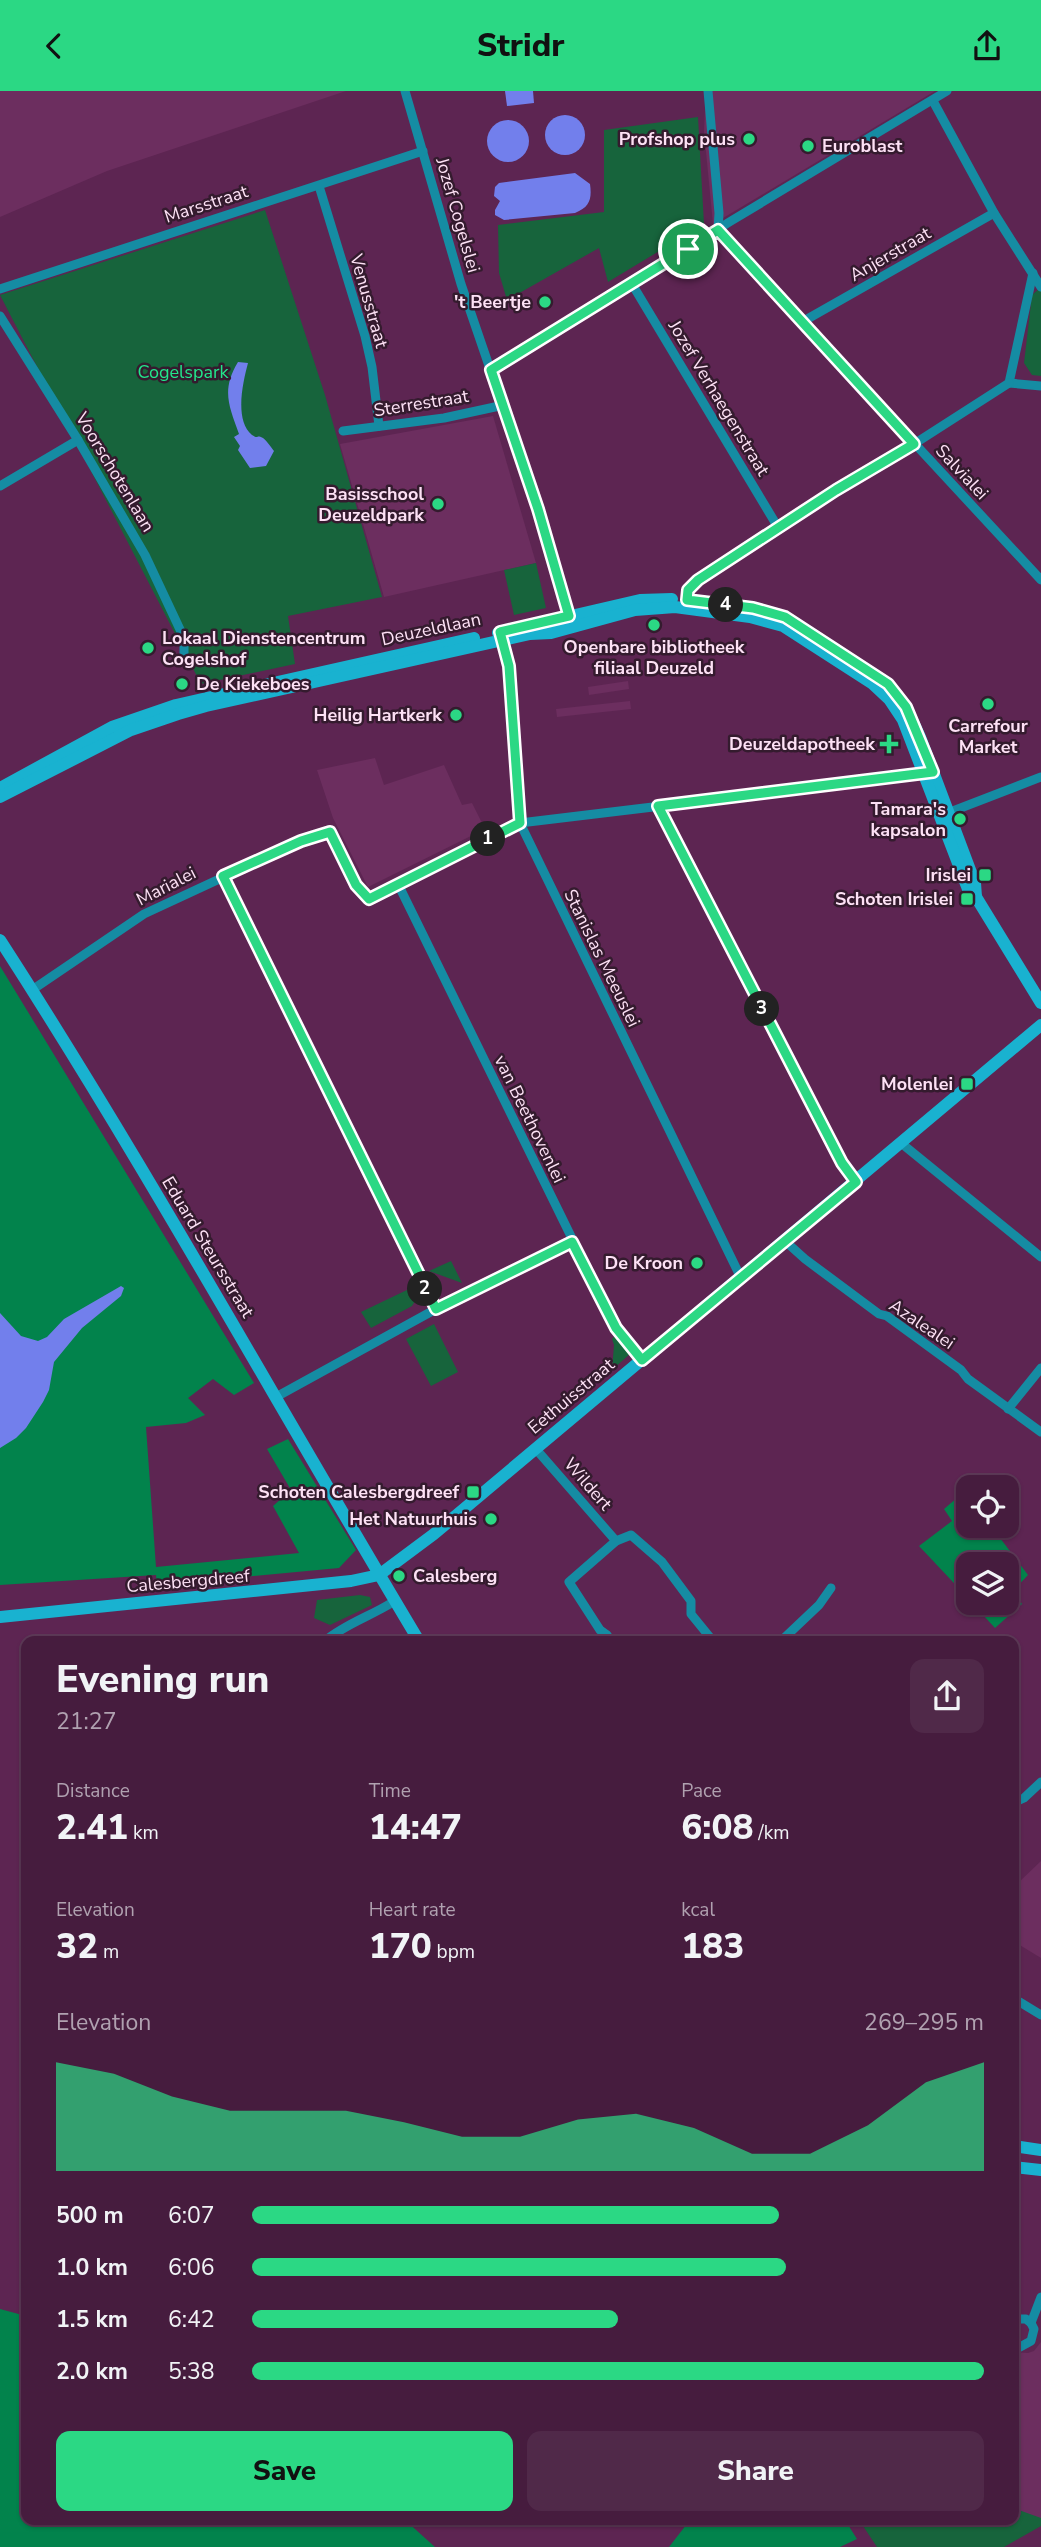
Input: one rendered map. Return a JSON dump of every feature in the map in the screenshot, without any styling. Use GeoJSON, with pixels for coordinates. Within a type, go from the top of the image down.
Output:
{"type":"FeatureCollection","features":[{"type":"Feature","properties":{"kind":"street","name":"Jozef Cogelslei"},"geometry":{"type":"LineString","coordinates":[[405,91],[461,284],[538,509],[571,622]]}},
{"type":"Feature","properties":{"kind":"street"},"geometry":{"type":"LineString","coordinates":[[708,91],[719,213],[718,230]]}},
{"type":"Feature","properties":{"kind":"street"},"geometry":{"type":"LineString","coordinates":[[491,370],[947,91]]}},
{"type":"Feature","properties":{"kind":"street"},"geometry":{"type":"LineString","coordinates":[[933,101],[995,213],[1041,287]]}},
{"type":"Feature","properties":{"kind":"street","name":"Marsstraat"},"geometry":{"type":"LineString","coordinates":[[0,289],[7,284],[423,151]]}},
{"type":"Feature","properties":{"kind":"street","name":"Venusstraat"},"geometry":{"type":"LineString","coordinates":[[319,186],[365,336],[372,367],[379,426]]}},
{"type":"Feature","properties":{"kind":"street","name":"Anjerstraat"},"geometry":{"type":"LineString","coordinates":[[802,322],[995,213]]}},
{"type":"Feature","properties":{"kind":"street","name":"Salvialei"},"geometry":{"type":"LineString","coordinates":[[718,230],[1041,580]]}},
{"type":"Feature","properties":{"kind":"street"},"geometry":{"type":"LineString","coordinates":[[1009,383],[1033,273]]}},
{"type":"Feature","properties":{"kind":"street","name":"Jozef Verhaegenstraat"},"geometry":{"type":"LineString","coordinates":[[632,284],[779,529]]}},
{"type":"Feature","properties":{"kind":"street","name":"Voorschotenlaan"},"geometry":{"type":"LineString","coordinates":[[0,316],[78,440],[145,555],[184,638],[184,653]]}},
{"type":"Feature","properties":{"kind":"street"},"geometry":{"type":"LineString","coordinates":[[687,604],[688,590],[698,580],[836,490],[1009,383],[1041,386]]}},
{"type":"Feature","properties":{"kind":"street","name":"Sterrestraat"},"geometry":{"type":"LineString","coordinates":[[343,431],[444,418],[504,405]]}},
{"type":"Feature","properties":{"kind":"street"},"geometry":{"type":"LineString","coordinates":[[0,486],[78,440]]}},
{"type":"Feature","properties":{"kind":"street","name":"Deuzeldlaan"},"geometry":{"type":"LineString","coordinates":[[0,797],[93,743],[112,727],[190,702],[571,622],[640,600],[753,608],[785,617],[888,684],[906,707],[968,889],[976,897],[1041,1003]]}},
{"type":"Feature","properties":{"kind":"street","name":"Stanislas Meeuslei"},"geometry":{"type":"LineString","coordinates":[[501,636],[509,666],[520,823],[741,1278]]}},
{"type":"Feature","properties":{"kind":"street","name":"Deuzeldlaan"},"geometry":{"type":"LineString","coordinates":[[0,787],[93,743]]}},
{"type":"Feature","properties":{"kind":"street"},"geometry":{"type":"LineString","coordinates":[[520,823],[929,773]]}},
{"type":"Feature","properties":{"kind":"street"},"geometry":{"type":"LineString","coordinates":[[944,814],[1041,777]]}},
{"type":"Feature","properties":{"kind":"street"},"geometry":{"type":"LineString","coordinates":[[658,806],[842,1163],[856,1182]]}},
{"type":"Feature","properties":{"kind":"street","name":"Marialei"},"geometry":{"type":"LineString","coordinates":[[32,989],[144,914],[301,841],[330,832],[356,885],[369,899],[520,823]]}},
{"type":"Feature","properties":{"kind":"street"},"geometry":{"type":"LineString","coordinates":[[223,876],[436,1309]]}},
{"type":"Feature","properties":{"kind":"street","name":"van Beethovenlei"},"geometry":{"type":"LineString","coordinates":[[399,885],[572,1242],[616,1328],[642,1360]]}},
{"type":"Feature","properties":{"kind":"street","name":"Eduard Steursstraat"},"geometry":{"type":"LineString","coordinates":[[0,940],[83,1070],[276,1397],[393,1602],[416,1636]]}},
{"type":"Feature","properties":{"kind":"street","name":"Eethuisstraat"},"geometry":{"type":"LineString","coordinates":[[379,1575],[434,1534],[1041,1025]]}},
{"type":"Feature","properties":{"kind":"street"},"geometry":{"type":"LineString","coordinates":[[901,1143],[1041,1257]]}},
{"type":"Feature","properties":{"kind":"street","name":"Azalealei"},"geometry":{"type":"LineString","coordinates":[[785,1241],[878,1314],[887,1316],[961,1370],[968,1380],[1041,1432]]}},
{"type":"Feature","properties":{"kind":"street"},"geometry":{"type":"LineString","coordinates":[[276,1397],[436,1309],[572,1242]]}},
{"type":"Feature","properties":{"kind":"street"},"geometry":{"type":"LineString","coordinates":[[1008,1409],[1041,1368]]}},
{"type":"Feature","properties":{"kind":"street","name":"Wildert"},"geometry":{"type":"LineString","coordinates":[[535,1448],[616,1541]]}},
{"type":"Feature","properties":{"kind":"street"},"geometry":{"type":"LineString","coordinates":[[608,1636],[600,1630],[569,1582],[616,1541],[631,1535],[662,1562],[691,1601],[691,1613],[709,1636]]}},
{"type":"Feature","properties":{"kind":"street","name":"Calesbergdreef"},"geometry":{"type":"LineString","coordinates":[[0,1617],[279,1590],[379,1575]]}},
{"type":"Feature","properties":{"kind":"street"},"geometry":{"type":"LineString","coordinates":[[786,1636],[819,1605],[831,1588]]}},
{"type":"Feature","properties":{"kind":"street"},"geometry":{"type":"LineString","coordinates":[[332,1636],[393,1602]]}},
{"type":"Feature","properties":{"kind":"street"},"geometry":{"type":"LineString","coordinates":[[1019,1800],[1041,1781]]}},
{"type":"Feature","properties":{"kind":"street"},"geometry":{"type":"LineString","coordinates":[[1019,2002],[1041,2015]]}},
{"type":"Feature","properties":{"kind":"street"},"geometry":{"type":"LineString","coordinates":[[1019,2147],[1041,2150]]}},
{"type":"Feature","properties":{"kind":"street"},"geometry":{"type":"LineString","coordinates":[[1019,2168],[1041,2170]]}},
{"type":"Feature","properties":{"kind":"street"},"geometry":{"type":"LineString","coordinates":[[1031,2323],[1041,2297]]}},
{"type":"Feature","properties":{"kind":"street"},"geometry":{"type":"LineString","coordinates":[[1019,2319],[1026,2319],[1034,2329],[1031,2341],[1019,2347]]}},
{"type":"Feature","properties":{"kind":"shaded area"},"geometry":{"type":"Polygon","coordinates":[[[0,91],[346,91],[107,171],[0,217],[0,91]]]}},
{"type":"Feature","properties":{"kind":"shaded area"},"geometry":{"type":"Polygon","coordinates":[[[706,91],[935,91],[713,224],[704,131],[706,91]]]}},
{"type":"Feature","properties":{"kind":"shaded area","name":"Basisschool Deuzeldpark"},"geometry":{"type":"Polygon","coordinates":[[[493,416],[536,563],[384,597],[340,444],[493,416]]]}},
{"type":"Feature","properties":{"kind":"shaded area"},"geometry":{"type":"Polygon","coordinates":[[[628,681],[629,689],[589,695],[588,687],[628,681]]]}},
{"type":"Feature","properties":{"kind":"shaded area"},"geometry":{"type":"Polygon","coordinates":[[[630,701],[631,709],[557,717],[556,709],[630,701]]]}},
{"type":"Feature","properties":{"kind":"shaded area"},"geometry":{"type":"Polygon","coordinates":[[[375,758],[384,785],[444,765],[462,805],[472,803],[485,829],[368,887],[333,818],[317,770],[375,758]]]}},
{"type":"Feature","properties":{"kind":"shaded area"},"geometry":{"type":"Polygon","coordinates":[[[1041,1861],[1041,1958],[1019,1945],[1019,1882],[1041,1861]]]}},
{"type":"Feature","properties":{"kind":"shaded area"},"geometry":{"type":"Polygon","coordinates":[[[1041,2342],[1041,2522],[1019,2515],[1019,2352],[1034,2351],[1041,2342]]]}},
{"type":"Feature","properties":{"kind":"green space"},"geometry":{"type":"Polygon","coordinates":[[[698,117],[704,224],[608,282],[599,248],[507,300],[499,273],[498,225],[604,212],[604,130],[698,117]]]}},
{"type":"Feature","properties":{"kind":"green space","name":"Cogelspark"},"geometry":{"type":"Polygon","coordinates":[[[265,210],[325,395],[382,597],[288,616],[295,664],[201,684],[0,295],[265,210]]]}},
{"type":"Feature","properties":{"kind":"green space"},"geometry":{"type":"Polygon","coordinates":[[[1040,288],[1041,376],[1032,375],[1024,363],[1032,295],[1040,288]]]}},
{"type":"Feature","properties":{"kind":"green space"},"geometry":{"type":"Polygon","coordinates":[[[536,563],[546,608],[514,615],[504,570],[536,563]]]}},
{"type":"Feature","properties":{"kind":"green space"},"geometry":{"type":"Polygon","coordinates":[[[0,966],[254,1383],[234,1395],[213,1379],[188,1398],[205,1415],[186,1423],[146,1427],[156,1567],[299,1553],[273,1506],[291,1490],[267,1449],[288,1439],[356,1550],[339,1568],[157,1585],[156,1575],[0,1585],[0,966]]]}},
{"type":"Feature","properties":{"kind":"green space"},"geometry":{"type":"Polygon","coordinates":[[[451,1261],[462,1283],[429,1271],[451,1261]]]}},
{"type":"Feature","properties":{"kind":"green space"},"geometry":{"type":"Polygon","coordinates":[[[409,1289],[415,1301],[412,1306],[371,1328],[361,1312],[409,1289]]]}},
{"type":"Feature","properties":{"kind":"green space"},"geometry":{"type":"Polygon","coordinates":[[[434,1324],[458,1372],[431,1386],[406,1339],[434,1324]]]}},
{"type":"Feature","properties":{"kind":"green space"},"geometry":{"type":"Polygon","coordinates":[[[616,1334],[631,1353],[612,1370],[612,1339],[616,1334]]]}},
{"type":"Feature","properties":{"kind":"green space"},"geometry":{"type":"Polygon","coordinates":[[[956,1499],[956,1538],[1000,1538],[1011,1552],[956,1552],[956,1585],[919,1546],[952,1521],[944,1509],[956,1499]]]}},
{"type":"Feature","properties":{"kind":"green space"},"geometry":{"type":"Polygon","coordinates":[[[1019,1563],[1028,1575],[1019,1585],[1019,1563]]]}},
{"type":"Feature","properties":{"kind":"green space"},"geometry":{"type":"Polygon","coordinates":[[[360,1595],[370,1597],[372,1605],[330,1625],[314,1618],[317,1600],[360,1595]]]}},
{"type":"Feature","properties":{"kind":"green space"},"geometry":{"type":"Polygon","coordinates":[[[983,1615],[1010,1615],[995,1628],[983,1615]]]}},
{"type":"Feature","properties":{"kind":"green space"},"geometry":{"type":"Polygon","coordinates":[[[0,2309],[21,2315],[21,2525],[411,2525],[435,2547],[0,2547],[0,2309]]]}},
{"type":"Feature","properties":{"kind":"green space"},"geometry":{"type":"Polygon","coordinates":[[[1019,2510],[1041,2518],[1041,2526],[1004,2547],[877,2547],[862,2525],[1019,2525],[1019,2510]]]}},
{"type":"Feature","properties":{"kind":"green space"},"geometry":{"type":"Polygon","coordinates":[[[686,2525],[848,2525],[857,2539],[840,2547],[669,2547],[686,2525]]]}},
{"type":"Feature","properties":{"kind":"water"},"geometry":{"type":"Polygon","coordinates":[[[505,91],[533,91],[534,103],[507,106],[505,91]]]}},
{"type":"Feature","properties":{"kind":"water"},"geometry":{"type":"Polygon","coordinates":[[[565,115],[573,116],[579,121],[584,127],[584,143],[579,149],[573,154],[565,155],[557,154],[551,149],[546,143],[545,135],[546,127],[551,121],[557,116],[565,115]]]}},
{"type":"Feature","properties":{"kind":"water"},"geometry":{"type":"Polygon","coordinates":[[[508,120],[523,126],[529,141],[523,156],[508,162],[493,156],[487,141],[493,126],[508,120]]]}},
{"type":"Feature","properties":{"kind":"water"},"geometry":{"type":"Polygon","coordinates":[[[575,173],[590,184],[589,202],[580,211],[504,220],[495,215],[500,201],[494,196],[495,187],[499,183],[575,173]]]}},
{"type":"Feature","properties":{"kind":"water"},"geometry":{"type":"Polygon","coordinates":[[[238,362],[248,363],[241,401],[246,428],[252,435],[263,438],[274,451],[266,466],[250,468],[238,450],[240,446],[234,437],[239,434],[228,390],[238,362]]]}},
{"type":"Feature","properties":{"kind":"water"},"geometry":{"type":"Polygon","coordinates":[[[121,1286],[124,1288],[121,1296],[82,1328],[54,1362],[49,1390],[26,1428],[0,1448],[0,1313],[21,1336],[38,1341],[47,1337],[64,1319],[121,1286]]]}},
{"type":"Feature","properties":{"kind":"place","name":"Profshop plus"},"geometry":{"type":"Point","coordinates":[749,139]}},
{"type":"Feature","properties":{"kind":"place","name":"Euroblast"},"geometry":{"type":"Point","coordinates":[808,146]}},
{"type":"Feature","properties":{"kind":"place","name":"'t Beertje"},"geometry":{"type":"Point","coordinates":[545,302]}},
{"type":"Feature","properties":{"kind":"place","name":"Basisschool Deuzeldpark"},"geometry":{"type":"Point","coordinates":[438,504]}},
{"type":"Feature","properties":{"kind":"place","name":"Openbare bibliotheek filiaal Deuzeld"},"geometry":{"type":"Point","coordinates":[654,625]}},
{"type":"Feature","properties":{"kind":"place","name":"Lokaal Dienstencentrum Cogelshof"},"geometry":{"type":"Point","coordinates":[148,648]}},
{"type":"Feature","properties":{"kind":"place","name":"De Kiekeboes"},"geometry":{"type":"Point","coordinates":[182,684]}},
{"type":"Feature","properties":{"kind":"place","name":"Carrefour Market"},"geometry":{"type":"Point","coordinates":[988,704]}},
{"type":"Feature","properties":{"kind":"place","name":"Heilig Hartkerk"},"geometry":{"type":"Point","coordinates":[456,715]}},
{"type":"Feature","properties":{"kind":"place","name":"Deuzeldapotheek"},"geometry":{"type":"Point","coordinates":[889,744]}},
{"type":"Feature","properties":{"kind":"place","name":"Tamara's kapsalon"},"geometry":{"type":"Point","coordinates":[960,819]}},
{"type":"Feature","properties":{"kind":"place","name":"Irislei"},"geometry":{"type":"Point","coordinates":[985,875]}},
{"type":"Feature","properties":{"kind":"place","name":"Schoten Irislei"},"geometry":{"type":"Point","coordinates":[967,899]}},
{"type":"Feature","properties":{"kind":"place","name":"Molenlei"},"geometry":{"type":"Point","coordinates":[967,1084]}},
{"type":"Feature","properties":{"kind":"place","name":"De Kroon"},"geometry":{"type":"Point","coordinates":[697,1263]}},
{"type":"Feature","properties":{"kind":"place","name":"Schoten Calesbergdreef"},"geometry":{"type":"Point","coordinates":[473,1492]}},
{"type":"Feature","properties":{"kind":"place","name":"Het Natuurhuis"},"geometry":{"type":"Point","coordinates":[491,1519]}},
{"type":"Feature","properties":{"kind":"place","name":"Calesberg"},"geometry":{"type":"Point","coordinates":[399,1576]}},
{"type":"Feature","properties":{"kind":"route"},"geometry":{"type":"LineString","coordinates":[[718,230],[914,444],[836,490],[698,580],[688,590],[687,600],[753,608],[785,617],[888,684],[906,707],[933,772],[658,806],[842,1163],[856,1182],[642,1360],[616,1328],[572,1242],[436,1309],[223,876],[301,841],[330,832],[356,885],[369,899],[520,823],[509,666],[500,632],[569,616],[538,509],[491,370],[688,249],[718,230]]}}]}
